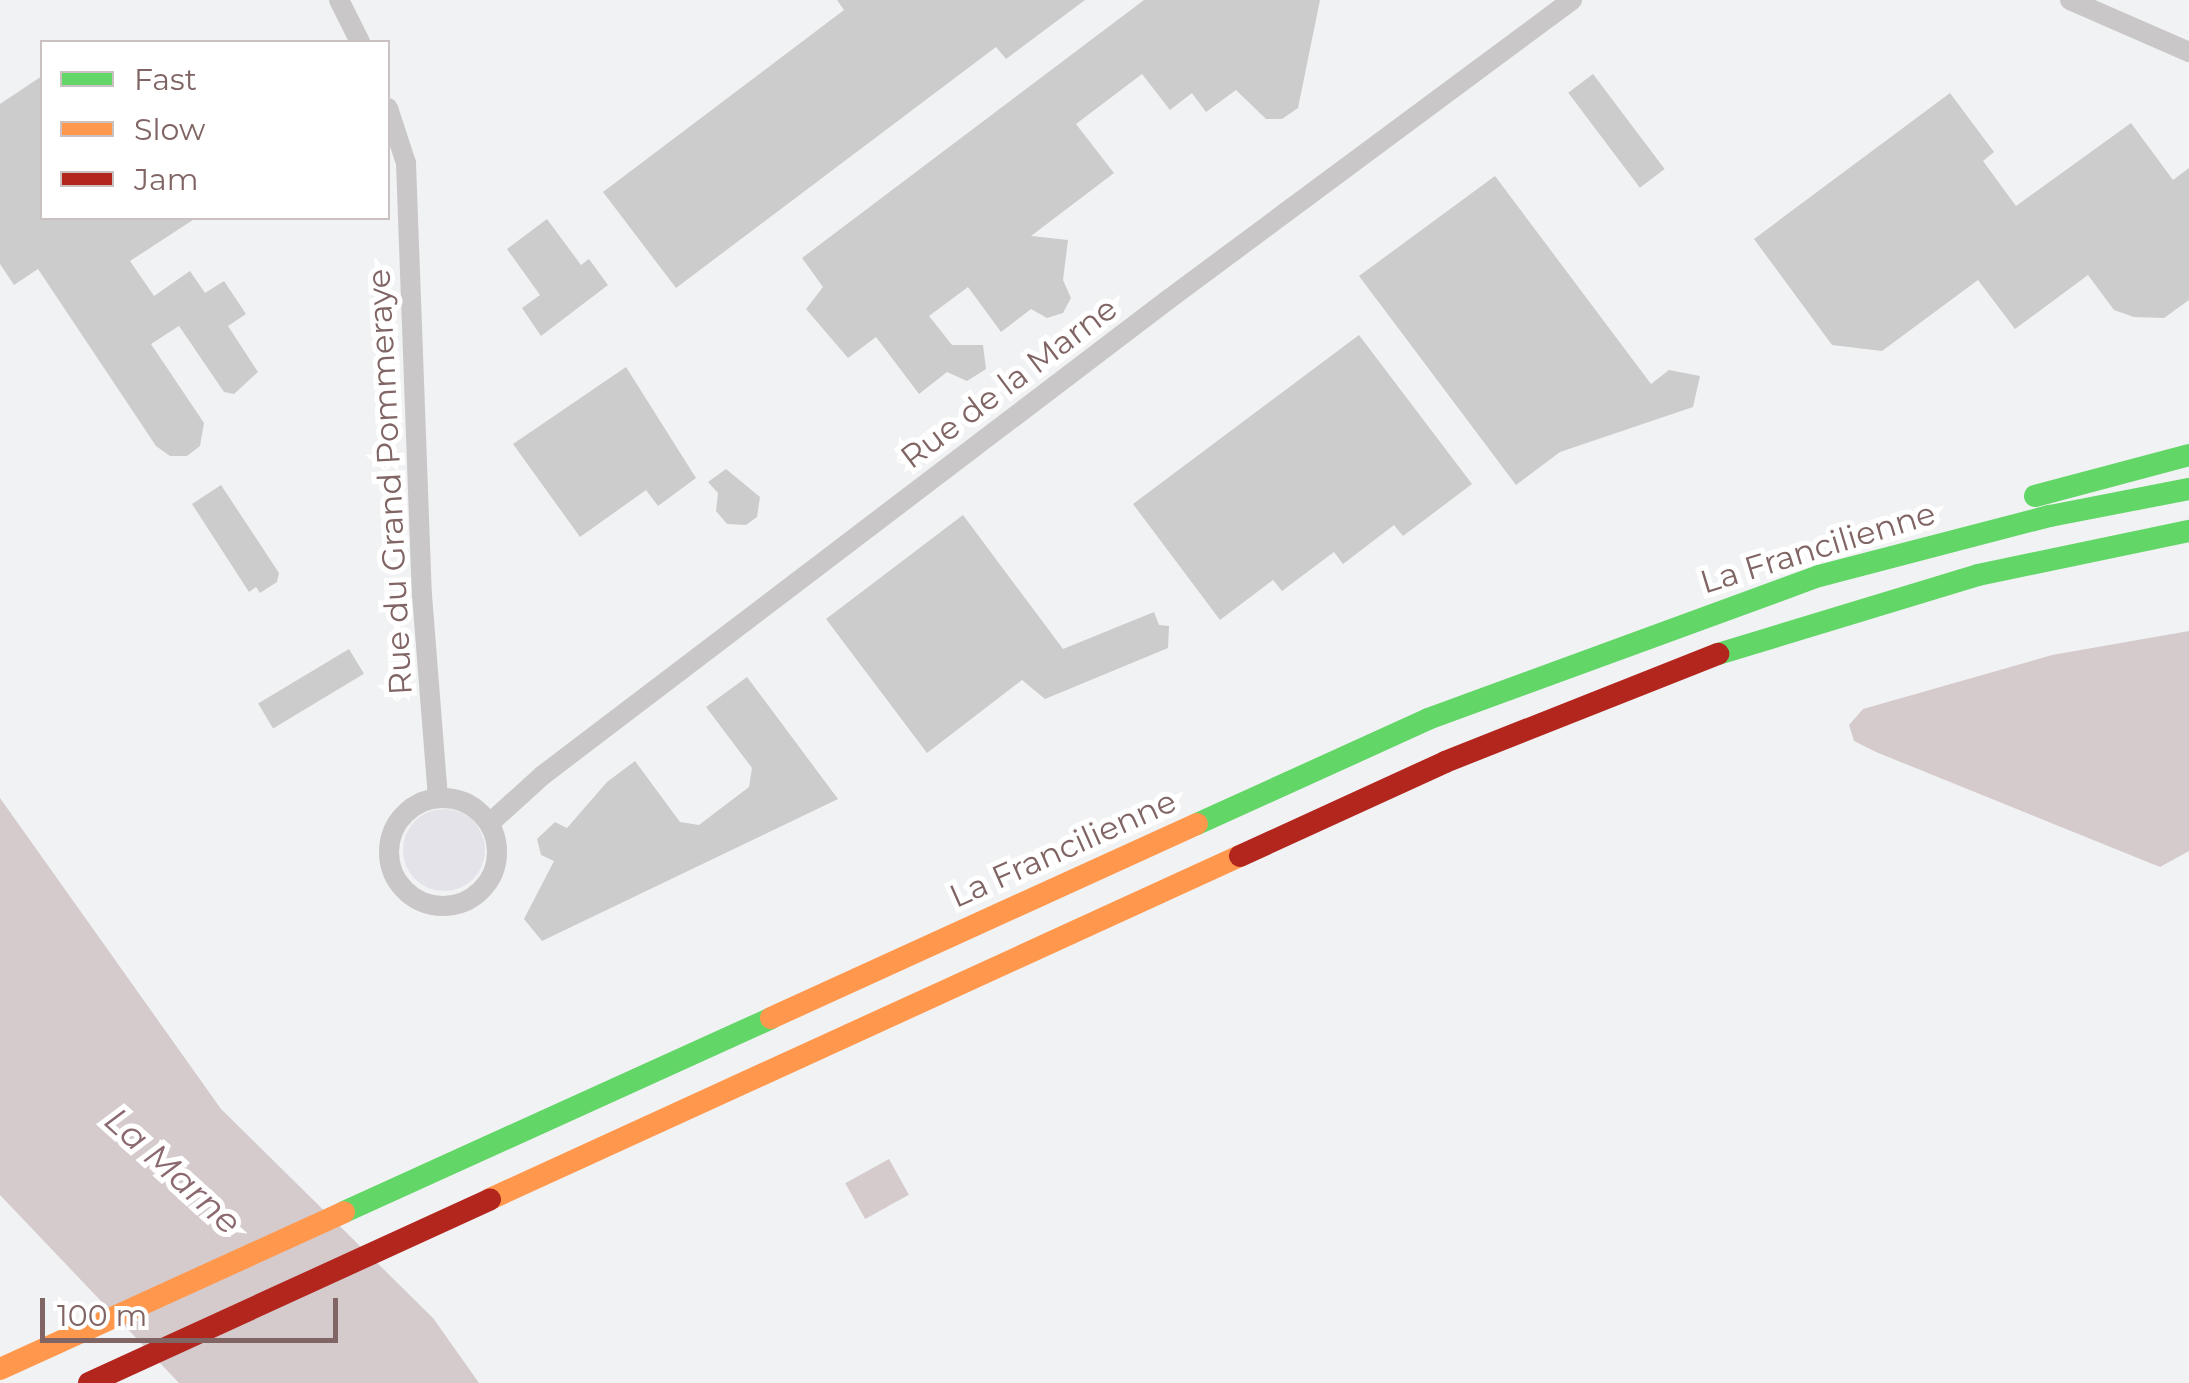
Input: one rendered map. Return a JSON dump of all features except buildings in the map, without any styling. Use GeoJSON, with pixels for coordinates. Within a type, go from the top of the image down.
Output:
{"type":"FeatureCollection","features":[{"type":"Feature","properties":{"kind":"highway"},"geometry":{"type":"LineString","coordinates":[[1942,543],[1966,513],[2189,455]]}},
{"type":"Feature","properties":{"kind":"highway","name":"La Francilienne"},"geometry":{"type":"LineString","coordinates":[[0,1369],[1428,719],[1819,576],[1942,543],[2189,489]]}},
{"type":"Feature","properties":{"kind":"highway"},"geometry":{"type":"LineString","coordinates":[[89,1383],[1226,859],[1688,664],[1978,576],[2189,531]]}},
{"type":"Feature","properties":{"kind":"street"},"geometry":{"type":"LineString","coordinates":[[338,0],[359,40]]}},
{"type":"Feature","properties":{"kind":"street","name":"Rue de la Marne"},"geometry":{"type":"LineString","coordinates":[[490,823],[559,763],[1137,323],[1572,0]]}},
{"type":"Feature","properties":{"kind":"street"},"geometry":{"type":"LineString","coordinates":[[2070,0],[2189,52]]}},
{"type":"Feature","properties":{"kind":"street","name":"Rue du Grand Pommeraye"},"geometry":{"type":"LineString","coordinates":[[390,114],[406,164],[422,595],[438,797]]}},
{"type":"Feature","properties":{"kind":"street"},"geometry":{"type":"LineString","coordinates":[[438,797],[468,803],[490,823],[498,859],[481,892],[447,906],[412,896],[390,866],[389,847],[404,813],[438,797]]}},
{"type":"Feature","properties":{"kind":"shaded area"},"geometry":{"type":"Polygon","coordinates":[[[444,809],[460,812],[473,821],[482,834],[482,866],[473,879],[460,888],[444,891],[428,888],[415,879],[406,866],[403,850],[406,834],[415,821],[428,812],[444,809]]]}},
{"type":"Feature","properties":{"kind":"water"},"geometry":{"type":"Polygon","coordinates":[[[2189,631],[2189,851],[2160,867],[1876,752],[1854,741],[1849,725],[1863,709],[2052,655],[2189,631]]]}},
{"type":"Feature","properties":{"kind":"water","name":"La Marne"},"geometry":{"type":"Polygon","coordinates":[[[0,798],[221,1109],[433,1318],[479,1383],[179,1383],[0,1195],[0,798]]]}},
{"type":"Feature","properties":{"kind":"water"},"geometry":{"type":"Polygon","coordinates":[[[889,1159],[909,1195],[865,1219],[845,1183],[889,1159]]]}},
{"type":"Feature","properties":{"kind":"traffic: fast"},"geometry":{"type":"LineString","coordinates":[[2035,496],[2189,455]]}},
{"type":"Feature","properties":{"kind":"traffic: fast"},"geometry":{"type":"LineString","coordinates":[[1197,824],[1428,719],[1819,576],[2050,516],[2189,489]]}},
{"type":"Feature","properties":{"kind":"traffic: fast"},"geometry":{"type":"LineString","coordinates":[[1718,654],[1978,575],[2189,531]]}},
{"type":"Feature","properties":{"kind":"traffic: fast"},"geometry":{"type":"LineString","coordinates":[[344,1212],[771,1018]]}},
{"type":"Feature","properties":{"kind":"traffic: slow"},"geometry":{"type":"LineString","coordinates":[[771,1018],[1197,824]]}},
{"type":"Feature","properties":{"kind":"traffic: slow"},"geometry":{"type":"LineString","coordinates":[[490,1199],[1240,856]]}},
{"type":"Feature","properties":{"kind":"traffic: slow"},"geometry":{"type":"LineString","coordinates":[[0,1369],[344,1212]]}},
{"type":"Feature","properties":{"kind":"traffic: jam"},"geometry":{"type":"LineString","coordinates":[[1240,856],[1445,762],[1718,654]]}},
{"type":"Feature","properties":{"kind":"traffic: jam"},"geometry":{"type":"LineString","coordinates":[[89,1383],[490,1199]]}}]}
